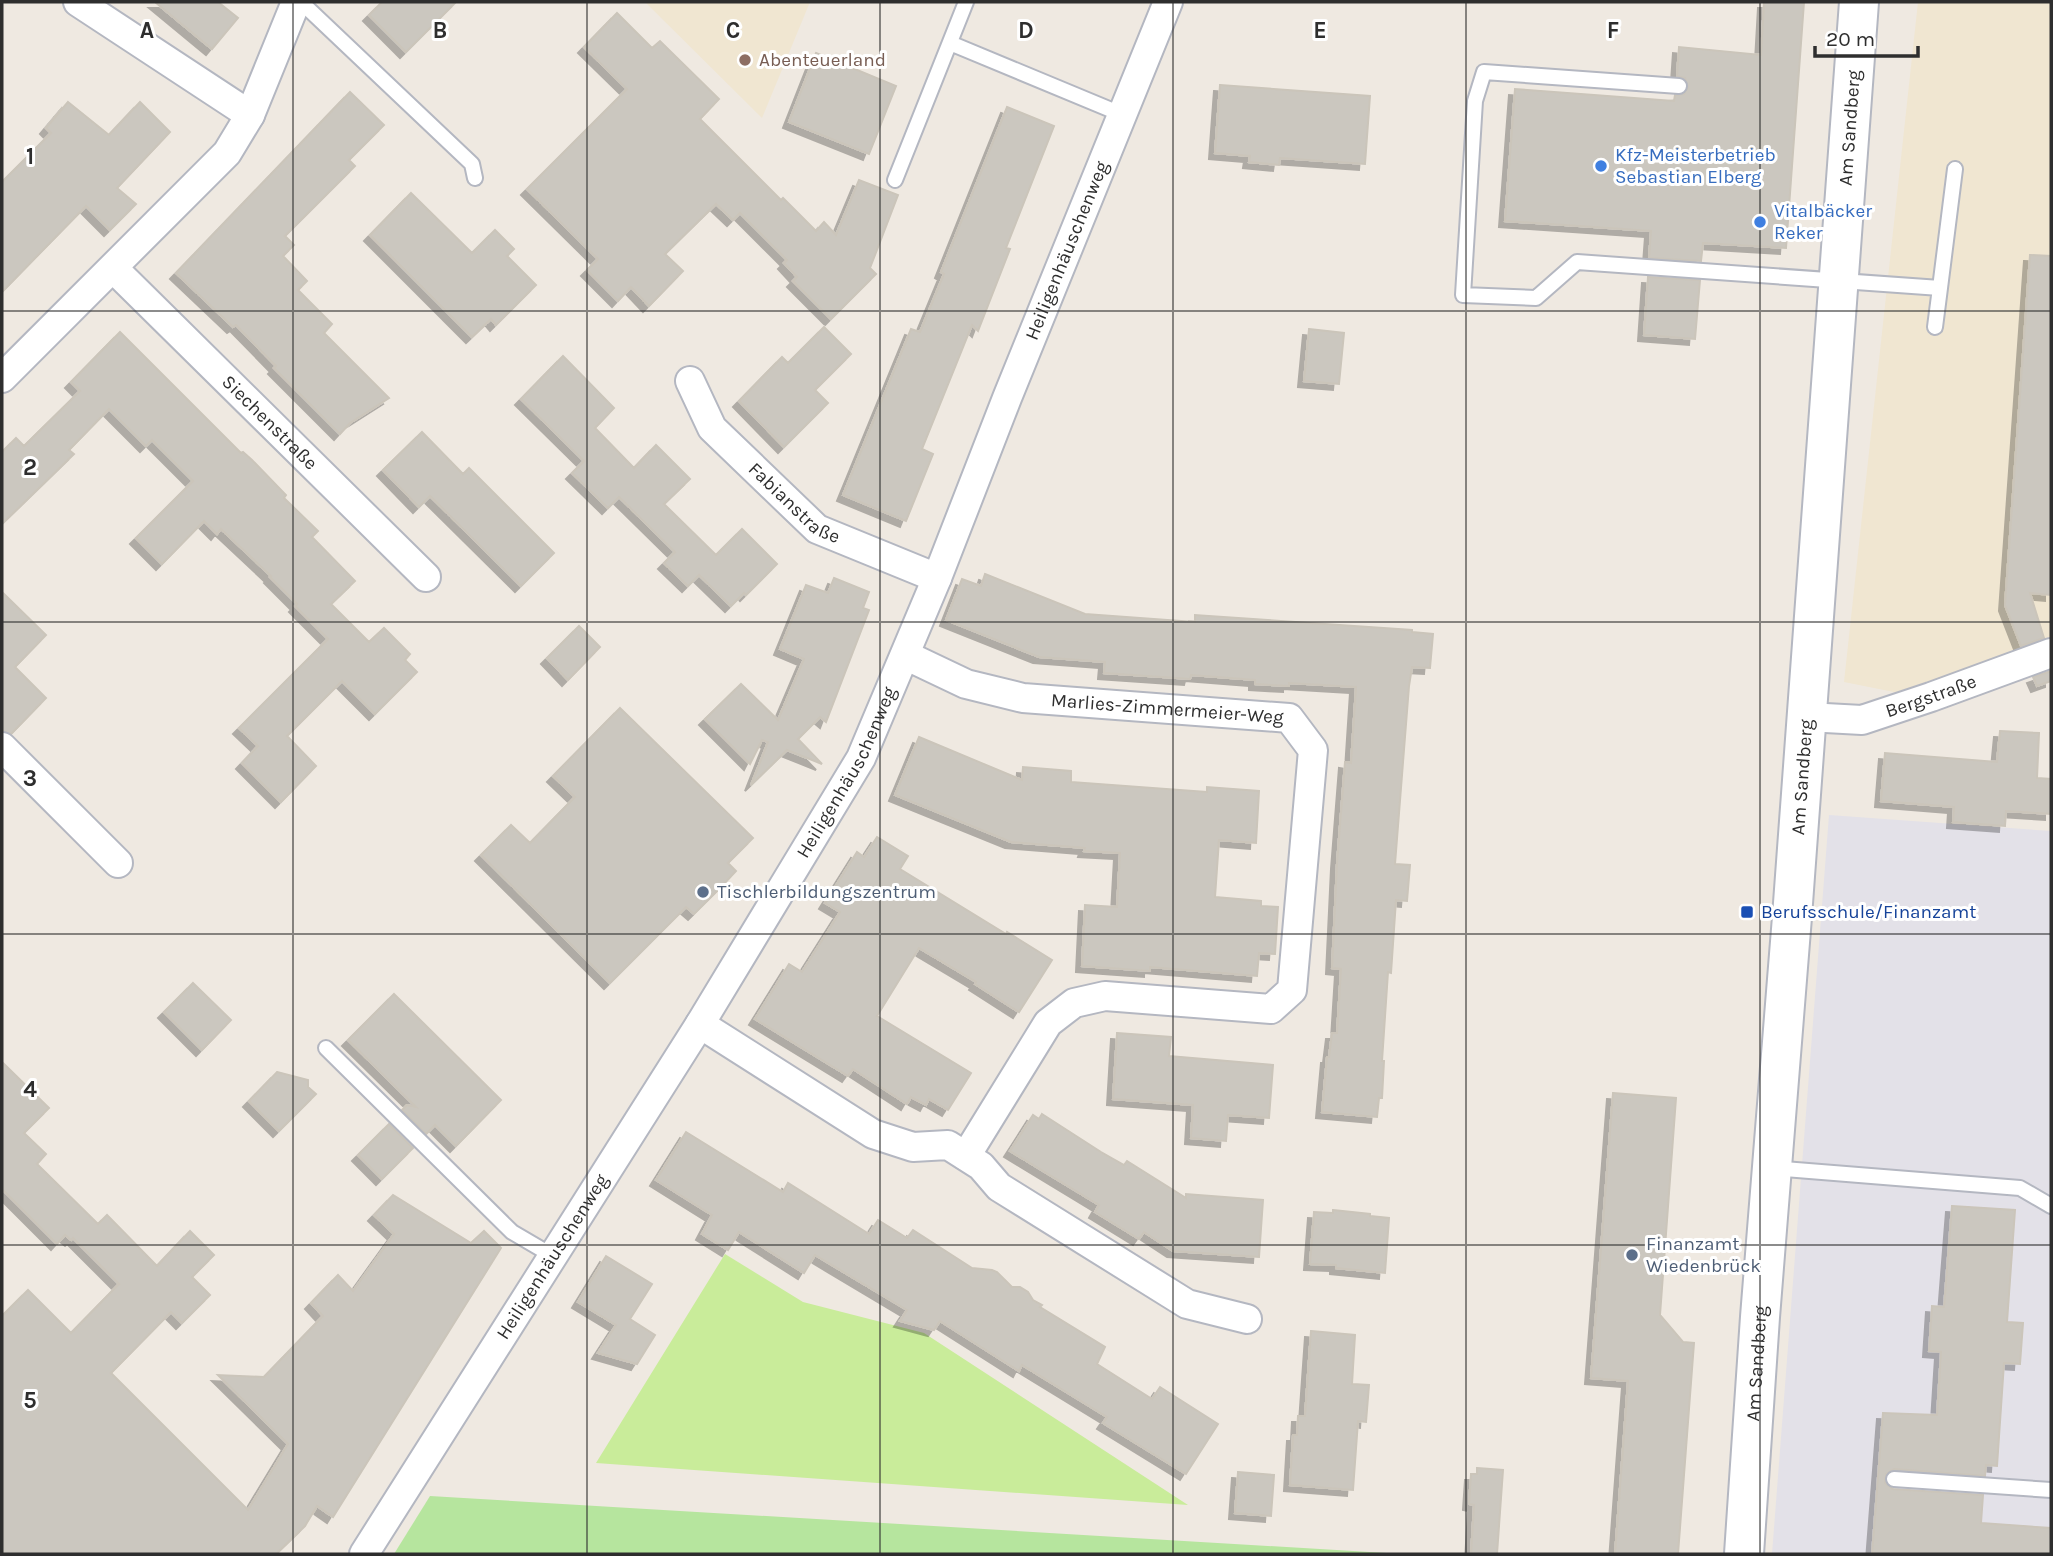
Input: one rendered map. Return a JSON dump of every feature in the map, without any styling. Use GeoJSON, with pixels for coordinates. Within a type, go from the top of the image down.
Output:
{"type":"FeatureCollection","features":[{"type":"Feature","properties":{"kind":"main road","name":"Am Sandberg"},"geometry":{"type":"LineString","coordinates":[[1744,1554],[1859,2]]}},
{"type":"Feature","properties":{"kind":"street"},"geometry":{"type":"LineString","coordinates":[[78,2],[250,115]]}},
{"type":"Feature","properties":{"kind":"street"},"geometry":{"type":"LineString","coordinates":[[2,378],[227,153],[250,115],[296,2]]}},
{"type":"Feature","properties":{"kind":"street","name":"Heiligenhäuschenweg"},"geometry":{"type":"LineString","coordinates":[[364,1554],[700,1024],[862,758],[937,579],[1007,398],[1168,2]]}},
{"type":"Feature","properties":{"kind":"street","name":"Siechenstraße"},"geometry":{"type":"LineString","coordinates":[[113,268],[426,578]]}},
{"type":"Feature","properties":{"kind":"street","name":"Fabianstraße"},"geometry":{"type":"LineString","coordinates":[[690,382],[712,428],[817,529],[937,579]]}},
{"type":"Feature","properties":{"kind":"street","name":"Bergstraße"},"geometry":{"type":"LineString","coordinates":[[1807,717],[1862,720],[2051,653]]}},
{"type":"Feature","properties":{"kind":"street","name":"Marlies-Zimmermeier-Weg"},"geometry":{"type":"LineString","coordinates":[[905,655],[966,684],[1023,698],[1289,718],[1313,750],[1292,990],[1271,1009],[1105,996],[1074,1003],[1048,1023],[965,1156]]}},
{"type":"Feature","properties":{"kind":"street"},"geometry":{"type":"LineString","coordinates":[[2,747],[118,863]]}},
{"type":"Feature","properties":{"kind":"street"},"geometry":{"type":"LineString","coordinates":[[700,1024],[873,1134],[914,1147],[948,1145],[981,1166],[999,1187],[1188,1304],[1247,1319]]}},
{"type":"Feature","properties":{"kind":"lane"},"geometry":{"type":"LineString","coordinates":[[301,2],[472,164],[475,178]]}},
{"type":"Feature","properties":{"kind":"lane"},"geometry":{"type":"LineString","coordinates":[[895,180],[966,2]]}},
{"type":"Feature","properties":{"kind":"lane"},"geometry":{"type":"LineString","coordinates":[[950,43],[1121,114]]}},
{"type":"Feature","properties":{"kind":"lane"},"geometry":{"type":"LineString","coordinates":[[1679,86],[1484,72],[1475,100],[1463,295],[1536,298],[1577,262],[1940,288]]}},
{"type":"Feature","properties":{"kind":"lane"},"geometry":{"type":"LineString","coordinates":[[1935,327],[1955,169]]}},
{"type":"Feature","properties":{"kind":"lane"},"geometry":{"type":"LineString","coordinates":[[326,1048],[512,1232],[553,1256]]}},
{"type":"Feature","properties":{"kind":"lane"},"geometry":{"type":"LineString","coordinates":[[1772,1168],[2020,1188],[2051,1206]]}},
{"type":"Feature","properties":{"kind":"lane"},"geometry":{"type":"LineString","coordinates":[[1894,1479],[2051,1490]]}},
{"type":"Feature","properties":{"kind":"shaded area","name":"Abenteuerland"},"geometry":{"type":"Polygon","coordinates":[[[645,2],[810,2],[762,118],[645,2]]]}},
{"type":"Feature","properties":{"kind":"shaded area"},"geometry":{"type":"Polygon","coordinates":[[[1918,2],[2051,2],[2051,640],[1904,694],[1844,682],[1918,2]]]}},
{"type":"Feature","properties":{"kind":"shaded area"},"geometry":{"type":"Polygon","coordinates":[[[1829,815],[2051,831],[2051,1554],[1772,1554],[1829,815]]]}},
{"type":"Feature","properties":{"kind":"green space"},"geometry":{"type":"Polygon","coordinates":[[[725,1254],[803,1302],[924,1333],[1188,1505],[596,1463],[725,1254]]]}},
{"type":"Feature","properties":{"kind":"green space"},"geometry":{"type":"Polygon","coordinates":[[[430,1496],[1403,1554],[394,1554],[430,1496]]]}},
{"type":"Feature","properties":{"kind":"building"},"geometry":{"type":"Polygon","coordinates":[[[155,2],[218,2],[238,18],[212,49],[155,2]]]}},
{"type":"Feature","properties":{"kind":"building"},"geometry":{"type":"Polygon","coordinates":[[[382,2],[456,2],[406,52],[369,15],[382,2]]]}},
{"type":"Feature","properties":{"kind":"building"},"geometry":{"type":"Polygon","coordinates":[[[1764,2],[1804,2],[1786,248],[1703,243],[1701,261],[1649,258],[1651,231],[1505,221],[1515,89],[1674,101],[1675,95],[1684,94],[1688,87],[1685,78],[1677,76],[1679,47],[1761,55],[1764,2]]]}},
{"type":"Feature","properties":{"kind":"building"},"geometry":{"type":"Polygon","coordinates":[[[617,13],[652,48],[660,41],[719,99],[700,119],[816,231],[824,222],[836,235],[859,180],[898,195],[870,268],[876,274],[831,319],[793,281],[797,277],[784,263],[787,260],[740,213],[733,220],[716,204],[665,254],[683,271],[649,306],[631,287],[618,301],[587,270],[598,259],[527,189],[627,89],[584,47],[617,13]]]}},
{"type":"Feature","properties":{"kind":"building"},"geometry":{"type":"Polygon","coordinates":[[[816,53],[896,86],[869,154],[789,122],[816,53]]]}},
{"type":"Feature","properties":{"kind":"building"},"geometry":{"type":"Polygon","coordinates":[[[1220,85],[1370,96],[1365,164],[1280,158],[1279,165],[1249,162],[1250,156],[1215,153],[1220,85]]]}},
{"type":"Feature","properties":{"kind":"building"},"geometry":{"type":"Polygon","coordinates":[[[350,92],[384,125],[349,160],[355,166],[285,236],[294,245],[283,256],[307,281],[298,290],[332,324],[324,333],[389,398],[350,423],[340,434],[274,368],[276,366],[236,325],[233,327],[176,273],[350,92]]]}},
{"type":"Feature","properties":{"kind":"building"},"geometry":{"type":"Polygon","coordinates":[[[68,102],[109,135],[140,102],[170,132],[117,188],[136,204],[110,230],[86,206],[2,292],[2,182],[51,133],[46,128],[68,102]]]}},
{"type":"Feature","properties":{"kind":"building"},"geometry":{"type":"Polygon","coordinates":[[[1007,107],[1054,126],[1006,248],[1010,249],[978,331],[972,325],[922,449],[933,454],[906,521],[843,495],[911,329],[920,332],[1007,107]]]}},
{"type":"Feature","properties":{"kind":"building"},"geometry":{"type":"Polygon","coordinates":[[[411,193],[472,253],[495,230],[514,249],[507,256],[536,285],[496,325],[491,319],[472,337],[370,235],[411,193]]]}},
{"type":"Feature","properties":{"kind":"building"},"geometry":{"type":"Polygon","coordinates":[[[2030,255],[2051,256],[2051,595],[2030,593],[2044,638],[2021,646],[2005,605],[2030,255]]]}},
{"type":"Feature","properties":{"kind":"building"},"geometry":{"type":"Polygon","coordinates":[[[1648,277],[1700,280],[1695,339],[1644,335],[1648,277]]]}},
{"type":"Feature","properties":{"kind":"building"},"geometry":{"type":"Polygon","coordinates":[[[824,327],[851,354],[815,390],[828,403],[784,447],[739,401],[782,357],[788,363],[824,327]]]}},
{"type":"Feature","properties":{"kind":"building"},"geometry":{"type":"Polygon","coordinates":[[[1309,329],[1344,333],[1339,384],[1304,381],[1309,329]]]}},
{"type":"Feature","properties":{"kind":"building"},"geometry":{"type":"Polygon","coordinates":[[[120,332],[241,453],[252,460],[286,495],[284,498],[318,531],[312,537],[355,581],[331,604],[369,642],[384,628],[410,654],[405,660],[417,672],[375,714],[342,681],[287,736],[316,766],[281,802],[242,763],[258,746],[239,728],[328,639],[295,606],[297,604],[271,576],[221,529],[217,534],[204,521],[162,564],[136,538],[193,481],[152,440],[146,446],[109,409],[69,450],[74,454],[2,524],[2,452],[16,438],[24,446],[80,391],[71,382],[120,332]]]}},
{"type":"Feature","properties":{"kind":"building"},"geometry":{"type":"Polygon","coordinates":[[[563,356],[614,408],[595,428],[634,468],[656,445],[690,479],[664,504],[716,555],[742,529],[777,564],[731,606],[699,575],[688,586],[664,563],[675,552],[619,497],[608,508],[572,473],[584,461],[521,399],[563,356]]]}},
{"type":"Feature","properties":{"kind":"building"},"geometry":{"type":"Polygon","coordinates":[[[422,432],[463,474],[469,468],[554,553],[521,586],[430,496],[419,507],[383,470],[422,432]]]}},
{"type":"Feature","properties":{"kind":"building"},"geometry":{"type":"Polygon","coordinates":[[[985,574],[1085,614],[1195,622],[1195,615],[1412,630],[1433,634],[1430,668],[1412,667],[1409,686],[1395,864],[1410,865],[1407,901],[1396,900],[1391,973],[1388,972],[1382,1098],[1379,1098],[1377,1117],[1322,1112],[1327,1057],[1332,1033],[1337,1033],[1341,969],[1332,968],[1337,863],[1345,762],[1351,763],[1356,687],[1255,684],[1255,680],[1191,675],[1190,679],[1104,673],[1105,662],[1039,657],[946,620],[962,579],[981,586],[985,574]]]}},
{"type":"Feature","properties":{"kind":"building"},"geometry":{"type":"Polygon","coordinates":[[[834,578],[869,592],[863,608],[869,610],[826,722],[820,717],[798,739],[822,764],[787,750],[751,785],[768,742],[762,740],[750,764],[705,719],[741,684],[778,720],[804,659],[780,649],[806,585],[828,593],[834,578]]]}},
{"type":"Feature","properties":{"kind":"building"},"geometry":{"type":"Polygon","coordinates":[[[2,592],[46,635],[15,667],[46,698],[11,734],[2,731],[2,592]]]}},
{"type":"Feature","properties":{"kind":"building"},"geometry":{"type":"Polygon","coordinates":[[[579,626],[600,647],[568,680],[547,658],[579,626]]]}},
{"type":"Feature","properties":{"kind":"building"},"geometry":{"type":"Polygon","coordinates":[[[2051,671],[2051,681],[2037,686],[2033,677],[2051,671]]]}},
{"type":"Feature","properties":{"kind":"building"},"geometry":{"type":"Polygon","coordinates":[[[620,708],[753,838],[728,863],[736,871],[720,888],[694,914],[686,907],[610,983],[481,855],[511,825],[530,843],[575,797],[553,776],[620,708]]]}},
{"type":"Feature","properties":{"kind":"building"},"geometry":{"type":"Polygon","coordinates":[[[2000,731],[2039,733],[2037,778],[2051,779],[2051,814],[2006,811],[2005,826],[1953,822],[1954,807],[1881,801],[1885,753],[1997,762],[2000,731]]]}},
{"type":"Feature","properties":{"kind":"building"},"geometry":{"type":"Polygon","coordinates":[[[919,737],[1022,780],[1023,767],[1071,771],[1071,782],[1207,792],[1207,787],[1259,791],[1256,843],[1219,840],[1215,897],[1261,901],[1261,906],[1278,907],[1275,954],[1259,953],[1257,976],[1150,967],[1150,971],[1082,966],[1085,905],[1117,907],[1120,853],[1011,842],[895,795],[919,737]]]}},
{"type":"Feature","properties":{"kind":"building"},"geometry":{"type":"Polygon","coordinates":[[[877,837],[908,856],[900,869],[1052,960],[1019,1012],[919,948],[877,1016],[971,1073],[948,1110],[929,1099],[926,1105],[911,1097],[907,1104],[853,1069],[848,1076],[755,1019],[789,964],[802,972],[840,912],[825,903],[857,852],[864,857],[877,837]]]}},
{"type":"Feature","properties":{"kind":"building"},"geometry":{"type":"Polygon","coordinates":[[[193,983],[231,1020],[202,1050],[164,1012],[193,983]]]}},
{"type":"Feature","properties":{"kind":"building"},"geometry":{"type":"Polygon","coordinates":[[[394,994],[501,1100],[456,1146],[435,1125],[426,1134],[402,1110],[407,1105],[416,1107],[348,1040],[394,994]]]}},
{"type":"Feature","properties":{"kind":"building"},"geometry":{"type":"Polygon","coordinates":[[[1117,1033],[1171,1037],[1169,1056],[1273,1065],[1269,1118],[1228,1115],[1226,1141],[1191,1138],[1193,1105],[1113,1099],[1117,1033]]]}},
{"type":"Feature","properties":{"kind":"building"},"geometry":{"type":"Polygon","coordinates":[[[2,1062],[49,1108],[24,1133],[46,1154],[37,1164],[98,1224],[107,1215],[157,1266],[190,1231],[214,1255],[192,1277],[210,1295],[182,1323],[171,1312],[111,1373],[248,1510],[288,1444],[218,1375],[264,1377],[323,1316],[311,1303],[338,1275],[353,1291],[394,1234],[374,1215],[393,1195],[471,1243],[484,1231],[501,1248],[333,1517],[317,1506],[305,1526],[276,1554],[2,1554],[2,1316],[28,1290],[71,1333],[119,1284],[73,1238],[71,1240],[65,1235],[57,1244],[2,1189],[2,1062]]]}},
{"type":"Feature","properties":{"kind":"building"},"geometry":{"type":"Polygon","coordinates":[[[277,1072],[308,1080],[308,1087],[316,1094],[279,1131],[249,1101],[277,1072]]]}},
{"type":"Feature","properties":{"kind":"building","name":"Finanzamt Wiedenbrück"},"geometry":{"type":"Polygon","coordinates":[[[1613,1093],[1676,1098],[1660,1315],[1683,1342],[1694,1343],[1678,1554],[1615,1554],[1628,1381],[1591,1378],[1613,1093]]]}},
{"type":"Feature","properties":{"kind":"building"},"geometry":{"type":"Polygon","coordinates":[[[1042,1114],[1101,1152],[1124,1165],[1127,1161],[1186,1198],[1186,1194],[1263,1200],[1259,1257],[1173,1251],[1144,1232],[1139,1239],[1095,1212],[1099,1205],[1010,1151],[1033,1115],[1039,1119],[1042,1114]]]}},
{"type":"Feature","properties":{"kind":"building"},"geometry":{"type":"Polygon","coordinates":[[[389,1124],[413,1148],[382,1179],[358,1155],[389,1124]]]}},
{"type":"Feature","properties":{"kind":"building"},"geometry":{"type":"Polygon","coordinates":[[[686,1132],[783,1192],[788,1183],[869,1234],[878,1220],[907,1238],[913,1230],[972,1268],[997,1272],[1012,1287],[1020,1287],[1028,1292],[1033,1300],[1042,1305],[1040,1307],[1105,1347],[1097,1364],[1152,1399],[1160,1387],[1218,1424],[1186,1474],[1103,1423],[1107,1417],[1022,1365],[1019,1371],[940,1321],[934,1330],[900,1321],[907,1310],[815,1255],[804,1273],[739,1232],[728,1250],[702,1234],[712,1215],[656,1180],[686,1132]]]}},
{"type":"Feature","properties":{"kind":"building"},"geometry":{"type":"Polygon","coordinates":[[[1952,1206],[2015,1210],[2007,1322],[2023,1323],[2020,1364],[2004,1363],[1997,1466],[1986,1465],[1985,1476],[1894,1469],[1886,1474],[1885,1483],[1893,1489],[1983,1495],[1981,1523],[2051,1528],[2051,1554],[1872,1554],[1883,1413],[1937,1415],[1941,1352],[1929,1351],[1932,1306],[1944,1307],[1952,1206]]]}},
{"type":"Feature","properties":{"kind":"building"},"geometry":{"type":"Polygon","coordinates":[[[1333,1210],[1389,1218],[1385,1273],[1336,1268],[1336,1265],[1310,1264],[1314,1212],[1333,1213],[1333,1210]]]}},
{"type":"Feature","properties":{"kind":"building"},"geometry":{"type":"Polygon","coordinates":[[[606,1256],[652,1284],[630,1319],[655,1335],[637,1364],[598,1353],[616,1325],[578,1302],[606,1256]]]}},
{"type":"Feature","properties":{"kind":"building"},"geometry":{"type":"Polygon","coordinates":[[[1311,1331],[1355,1335],[1352,1384],[1369,1385],[1366,1422],[1358,1421],[1353,1490],[1290,1485],[1293,1435],[1297,1435],[1298,1416],[1305,1416],[1311,1331]]]}},
{"type":"Feature","properties":{"kind":"building"},"geometry":{"type":"Polygon","coordinates":[[[1477,1468],[1503,1470],[1497,1554],[1471,1554],[1474,1505],[1469,1504],[1471,1474],[1477,1474],[1477,1468]]]}},
{"type":"Feature","properties":{"kind":"building"},"geometry":{"type":"Polygon","coordinates":[[[1238,1472],[1274,1475],[1271,1516],[1235,1513],[1238,1472]]]}},
{"type":"Feature","properties":{"kind":"place","name":"Abenteuerland"},"geometry":{"type":"Point","coordinates":[745,60]}},
{"type":"Feature","properties":{"kind":"place","name":"Kfz-Meisterbetrieb Sebastian Elberg"},"geometry":{"type":"Point","coordinates":[1601,166]}},
{"type":"Feature","properties":{"kind":"place","name":"Vitalbäcker Reker"},"geometry":{"type":"Point","coordinates":[1760,222]}},
{"type":"Feature","properties":{"kind":"place","name":"Tischlerbildungszentrum"},"geometry":{"type":"Point","coordinates":[703,892]}},
{"type":"Feature","properties":{"kind":"place","name":"Berufsschule/Finanzamt"},"geometry":{"type":"Point","coordinates":[1747,912]}},
{"type":"Feature","properties":{"kind":"place","name":"Finanzamt Wiedenbrück"},"geometry":{"type":"Point","coordinates":[1632,1255]}}]}
